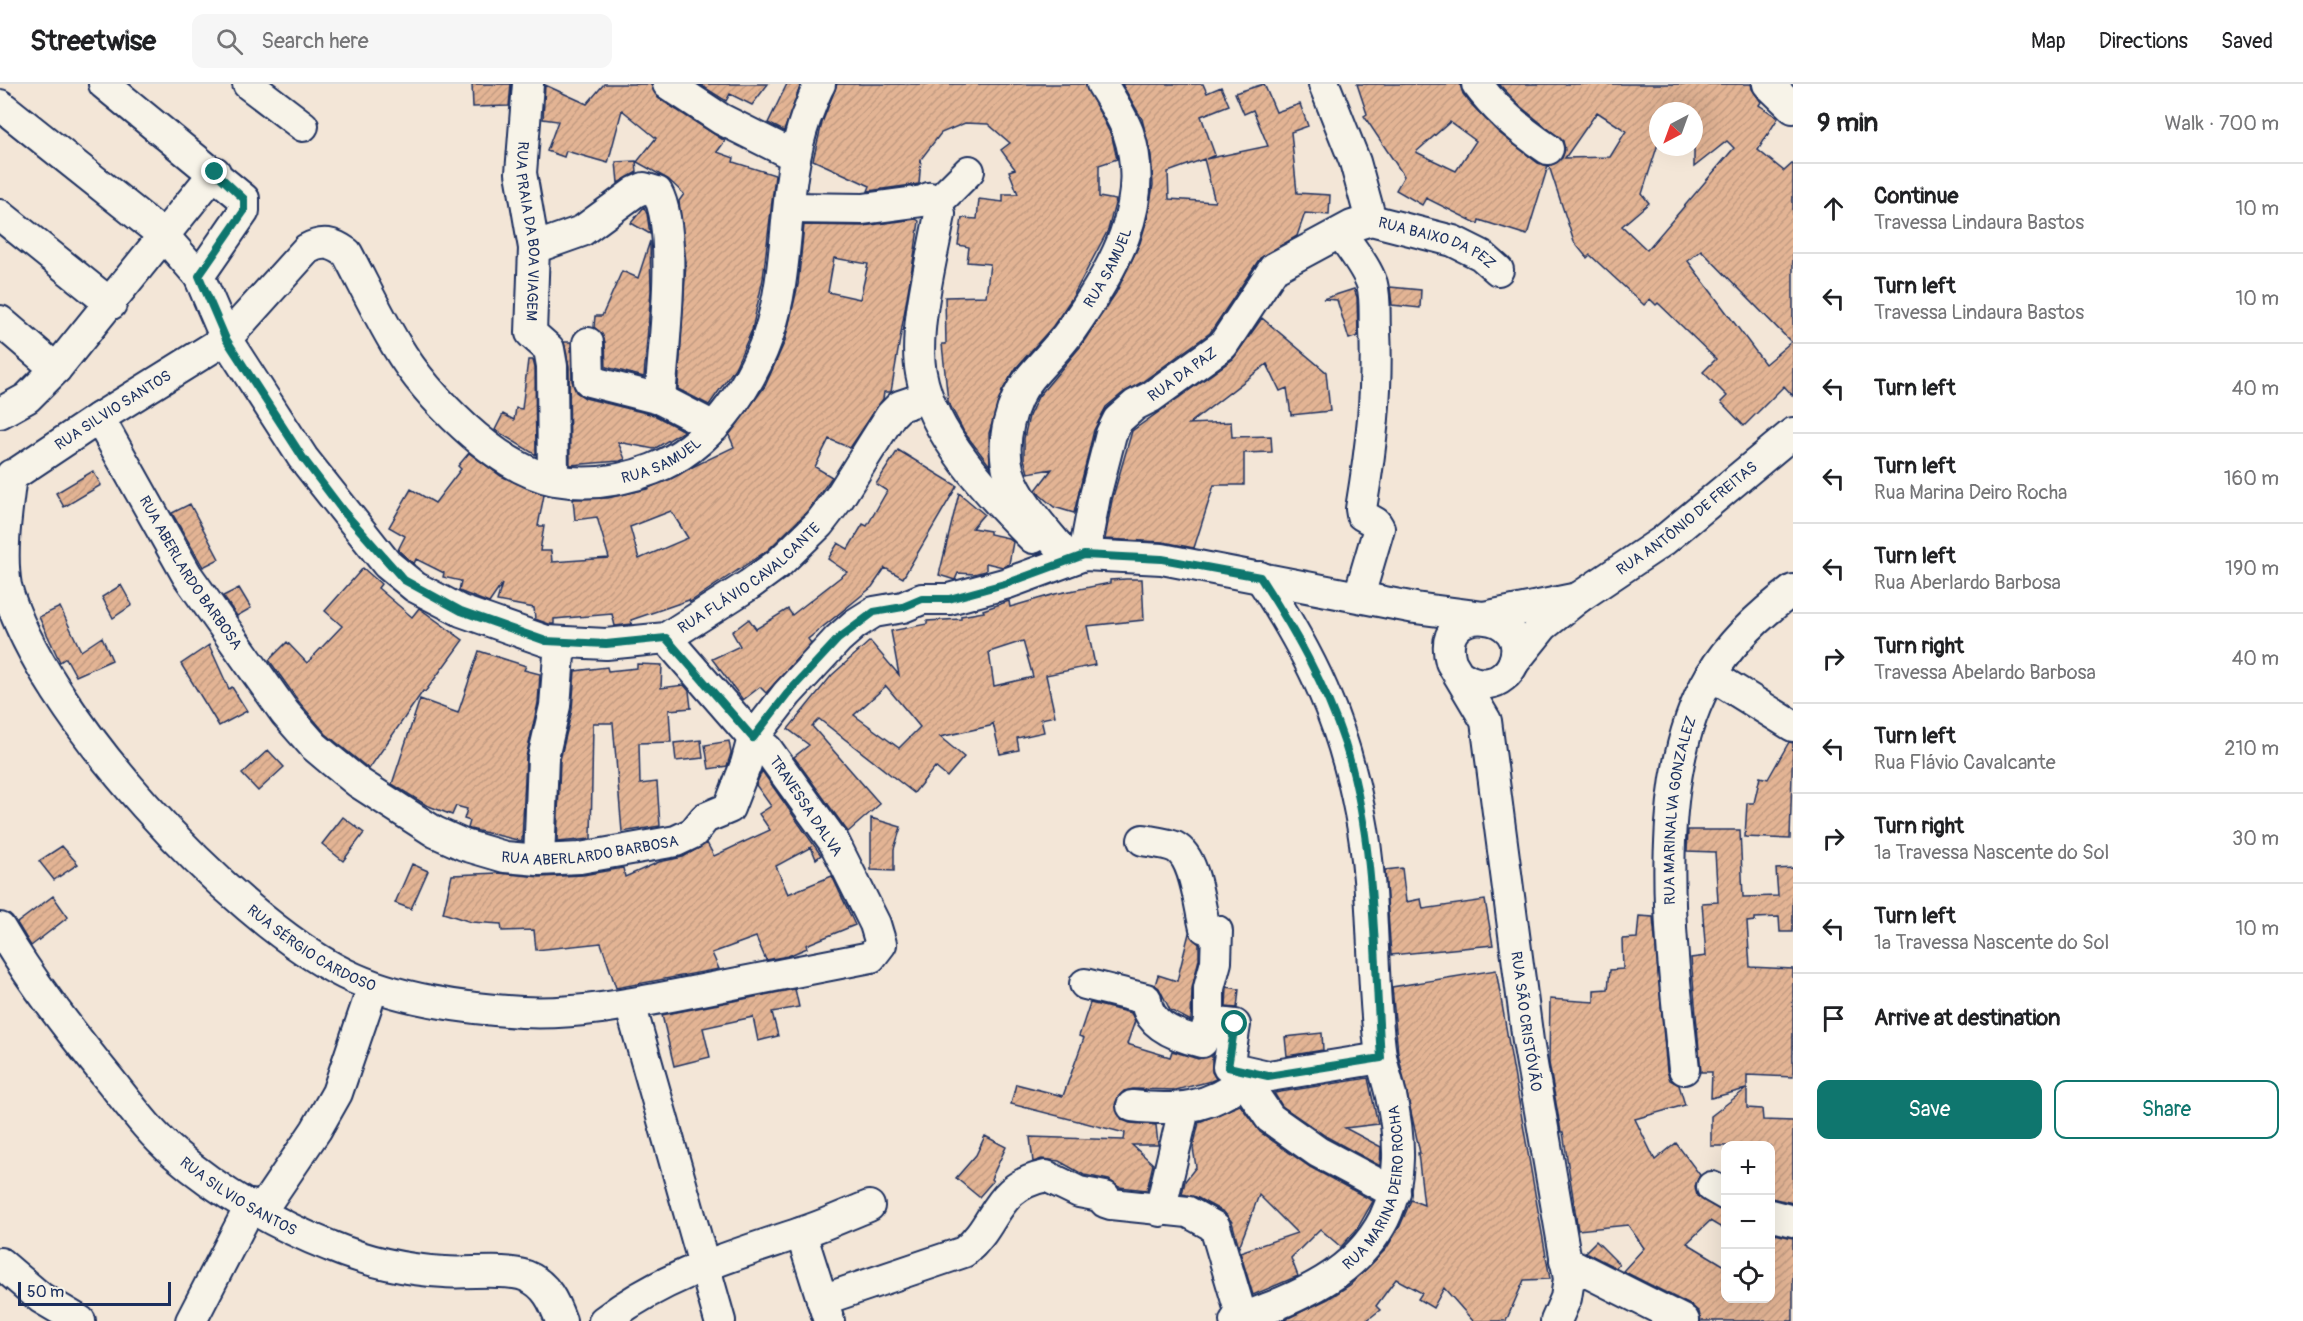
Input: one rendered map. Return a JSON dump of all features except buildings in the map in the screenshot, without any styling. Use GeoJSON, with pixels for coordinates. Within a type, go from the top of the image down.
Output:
{"type":"FeatureCollection","features":[{"type":"Feature","properties":{"kind":"street"},"geometry":{"type":"LineString","coordinates":[[104,84],[215,172],[244,199],[246,207],[199,276]]}},
{"type":"Feature","properties":{"kind":"street"},"geometry":{"type":"LineString","coordinates":[[248,84],[303,126]]}},
{"type":"Feature","properties":{"kind":"street","name":"RUA PRAIA DA BOA VIAGEM"},"geometry":{"type":"LineString","coordinates":[[528,84],[520,173],[534,248],[531,333],[549,349],[552,366],[553,479]]}},
{"type":"Feature","properties":{"kind":"street"},"geometry":{"type":"LineString","coordinates":[[668,84],[721,119],[795,156]]}},
{"type":"Feature","properties":{"kind":"street","name":"RUA SAMUEL"},"geometry":{"type":"LineString","coordinates":[[347,253],[396,345],[440,402],[506,458],[553,479],[593,482],[629,479],[666,464],[714,427],[727,412],[755,368],[775,312],[795,156],[820,84]]}},
{"type":"Feature","properties":{"kind":"street","name":"RUA SAMUEL"},"geometry":{"type":"LineString","coordinates":[[1070,559],[1024,500],[1010,474],[1006,453],[1007,431],[1015,406],[1028,381],[1071,331],[1125,239],[1136,196],[1135,162],[1128,131],[1102,84]]}},
{"type":"Feature","properties":{"kind":"street"},"geometry":{"type":"LineString","coordinates":[[1324,84],[1355,162],[1371,220]]}},
{"type":"Feature","properties":{"kind":"street"},"geometry":{"type":"LineString","coordinates":[[1477,84],[1489,100],[1509,119],[1548,149]]}},
{"type":"Feature","properties":{"kind":"street"},"geometry":{"type":"LineString","coordinates":[[1768,84],[1793,108]]}},
{"type":"Feature","properties":{"kind":"street","name":"RUA FLÁVIO CAVALCANTE"},"geometry":{"type":"LineString","coordinates":[[0,105],[163,235],[199,276],[226,339],[303,458],[343,511],[395,572],[414,587],[461,611],[506,628],[560,643],[606,644],[666,638],[758,579],[799,545],[839,498],[891,415],[900,406],[927,397]]}},
{"type":"Feature","properties":{"kind":"street"},"geometry":{"type":"LineString","coordinates":[[937,203],[969,171]]}},
{"type":"Feature","properties":{"kind":"street"},"geometry":{"type":"LineString","coordinates":[[0,413],[27,398],[56,369],[111,304],[163,235],[215,172]]}},
{"type":"Feature","properties":{"kind":"street"},"geometry":{"type":"LineString","coordinates":[[534,248],[582,231],[635,192],[644,188],[657,192],[665,214],[668,261],[660,399]]}},
{"type":"Feature","properties":{"kind":"street"},"geometry":{"type":"LineString","coordinates":[[790,208],[863,209],[923,201],[929,198],[937,203],[940,214],[919,349],[920,372],[927,397],[967,465],[992,495],[1070,559]]}},
{"type":"Feature","properties":{"kind":"street"},"geometry":{"type":"LineString","coordinates":[[0,215],[111,304]]}},
{"type":"Feature","properties":{"kind":"street","name":"RUA DA PAZ"},"geometry":{"type":"LineString","coordinates":[[1070,559],[1095,496],[1111,434],[1118,420],[1135,405],[1152,397],[1223,345],[1274,268],[1371,220]]}},
{"type":"Feature","properties":{"kind":"street","name":"RUA BAIXO DA PEZ"},"geometry":{"type":"LineString","coordinates":[[1371,220],[1453,241],[1481,255],[1498,270]]}},
{"type":"Feature","properties":{"kind":"street"},"geometry":{"type":"LineString","coordinates":[[1341,233],[1365,268],[1371,284],[1377,368],[1375,414],[1361,509],[1362,515],[1379,528],[1359,596]]}},
{"type":"Feature","properties":{"kind":"street","name":"RUA SILVIO SANTOS"},"geometry":{"type":"LineString","coordinates":[[6,480],[99,418],[226,339],[307,249],[316,244],[332,243],[347,253]]}},
{"type":"Feature","properties":{"kind":"street"},"geometry":{"type":"LineString","coordinates":[[0,321],[56,369]]}},
{"type":"Feature","properties":{"kind":"street"},"geometry":{"type":"LineString","coordinates":[[588,343],[590,381],[660,399],[714,427]]}},
{"type":"Feature","properties":{"kind":"street","name":"RUA ABERLARDO BARBOSA"},"geometry":{"type":"LineString","coordinates":[[99,418],[186,575],[285,713],[314,746],[360,783],[435,832],[464,845],[505,857],[539,860],[580,858],[669,843],[693,833],[705,818],[729,808],[746,764],[753,738],[787,694],[838,639],[874,612],[903,607],[922,599],[949,599],[1008,583],[1070,559],[1162,559],[1414,608],[1484,617]]}},
{"type":"Feature","properties":{"kind":"street","name":"RUA ANTÔNIO DE FREITAS"},"geometry":{"type":"LineString","coordinates":[[1511,667],[1543,626],[1578,597],[1664,541],[1793,433]]}},
{"type":"Feature","properties":{"kind":"street","name":"RUA SÉRGIO CARDOSO"},"geometry":{"type":"LineString","coordinates":[[6,480],[3,552],[8,592],[26,635],[55,686],[104,758],[147,809],[230,890],[292,942],[343,974],[374,987],[418,998],[524,1012],[630,1004],[871,957],[881,944]]}},
{"type":"Feature","properties":{"kind":"street","name":"RUA MARINA DEIRO ROCHA"},"geometry":{"type":"LineString","coordinates":[[1239,1320],[1323,1284],[1359,1254],[1372,1237],[1395,1194],[1400,1155],[1391,1096],[1381,1058],[1361,814],[1345,746],[1310,657],[1260,577]]}},
{"type":"Feature","properties":{"kind":"street","name":"RUA MARINALVA GONZALEZ"},"geometry":{"type":"LineString","coordinates":[[1684,1070],[1671,946],[1671,818],[1674,778],[1686,735],[1711,675],[1747,628],[1793,590]]}},
{"type":"Feature","properties":{"kind":"street","name":"RUA ANTÔNIO DE FREITAS"},"geometry":{"type":"LineString","coordinates":[[1484,617],[1578,597]]}},
{"type":"Feature","properties":{"kind":"street"},"geometry":{"type":"LineString","coordinates":[[1414,608],[1455,668],[1478,684],[1490,683],[1511,667]]}},
{"type":"Feature","properties":{"kind":"street"},"geometry":{"type":"LineString","coordinates":[[1455,668],[1450,642],[1454,632],[1473,618],[1494,619],[1510,632],[1515,642],[1511,667],[1486,721]]}},
{"type":"Feature","properties":{"kind":"street","name":"TRAVESSA DALVA"},"geometry":{"type":"LineString","coordinates":[[666,638],[753,738],[767,749],[834,842],[875,924],[881,944]]}},
{"type":"Feature","properties":{"kind":"street"},"geometry":{"type":"LineString","coordinates":[[539,860],[543,759],[555,706],[560,643]]}},
{"type":"Feature","properties":{"kind":"street","name":"RUA SÃO CRISTÓVÃO"},"geometry":{"type":"LineString","coordinates":[[1455,668],[1486,721],[1528,1041],[1569,1279],[1566,1298],[1556,1321]]}},
{"type":"Feature","properties":{"kind":"street"},"geometry":{"type":"LineString","coordinates":[[1711,675],[1793,726]]}},
{"type":"Feature","properties":{"kind":"street"},"geometry":{"type":"LineString","coordinates":[[1085,984],[1146,999],[1147,1007],[1157,1021],[1174,1036],[1202,1042],[1209,1022],[1209,988],[1216,962],[1217,931],[1205,928],[1192,869],[1182,853],[1168,845],[1143,840]]}},
{"type":"Feature","properties":{"kind":"street","name":"RUA SILVIO SANTOS"},"geometry":{"type":"LineString","coordinates":[[0,928],[68,1028],[144,1123],[174,1153],[207,1178],[256,1208],[331,1247],[369,1259],[445,1272],[525,1275],[540,1284],[552,1299],[561,1321]]}},
{"type":"Feature","properties":{"kind":"street"},"geometry":{"type":"LineString","coordinates":[[191,1321],[256,1208],[316,1130],[337,1094],[374,987]]}},
{"type":"Feature","properties":{"kind":"street"},"geometry":{"type":"LineString","coordinates":[[630,1004],[720,1321]]}},
{"type":"Feature","properties":{"kind":"street"},"geometry":{"type":"LineString","coordinates":[[1209,1022],[1235,1024],[1228,1067],[1256,1078],[1270,1118],[1318,1152],[1395,1194]]}},
{"type":"Feature","properties":{"kind":"street"},"geometry":{"type":"LineString","coordinates":[[1132,1106],[1184,1109],[1213,1100],[1256,1078],[1381,1058]]}},
{"type":"Feature","properties":{"kind":"street"},"geometry":{"type":"LineString","coordinates":[[1160,1210],[1174,1162],[1184,1109]]}},
{"type":"Feature","properties":{"kind":"street"},"geometry":{"type":"LineString","coordinates":[[801,1233],[826,1310],[964,1252],[981,1234],[1002,1199],[1016,1186],[1046,1176],[1079,1191],[1105,1197],[1105,1202],[1111,1204],[1188,1212],[1215,1227],[1239,1320]]}},
{"type":"Feature","properties":{"kind":"street"},"geometry":{"type":"LineString","coordinates":[[604,1321],[644,1293],[704,1265],[801,1233],[868,1206]]}},
{"type":"Feature","properties":{"kind":"street"},"geometry":{"type":"LineString","coordinates":[[1775,1216],[1793,1221]]}},
{"type":"Feature","properties":{"kind":"street"},"geometry":{"type":"LineString","coordinates":[[1565,1261],[1684,1321]]}},
{"type":"Feature","properties":{"kind":"street"},"geometry":{"type":"LineString","coordinates":[[0,1263],[41,1298],[80,1321]]}},
{"type":"Feature","properties":{"kind":"route"},"geometry":{"type":"LineString","coordinates":[[215,172],[246,203],[244,211],[199,276],[226,339],[303,458],[387,564],[414,587],[461,611],[546,641],[606,644],[666,638],[753,738],[787,694],[838,639],[855,624],[874,612],[903,607],[922,599],[949,599],[1008,583],[1084,555],[1162,559],[1260,577],[1310,657],[1345,746],[1361,814],[1381,1058],[1268,1076],[1228,1067],[1235,1024]]}}]}
